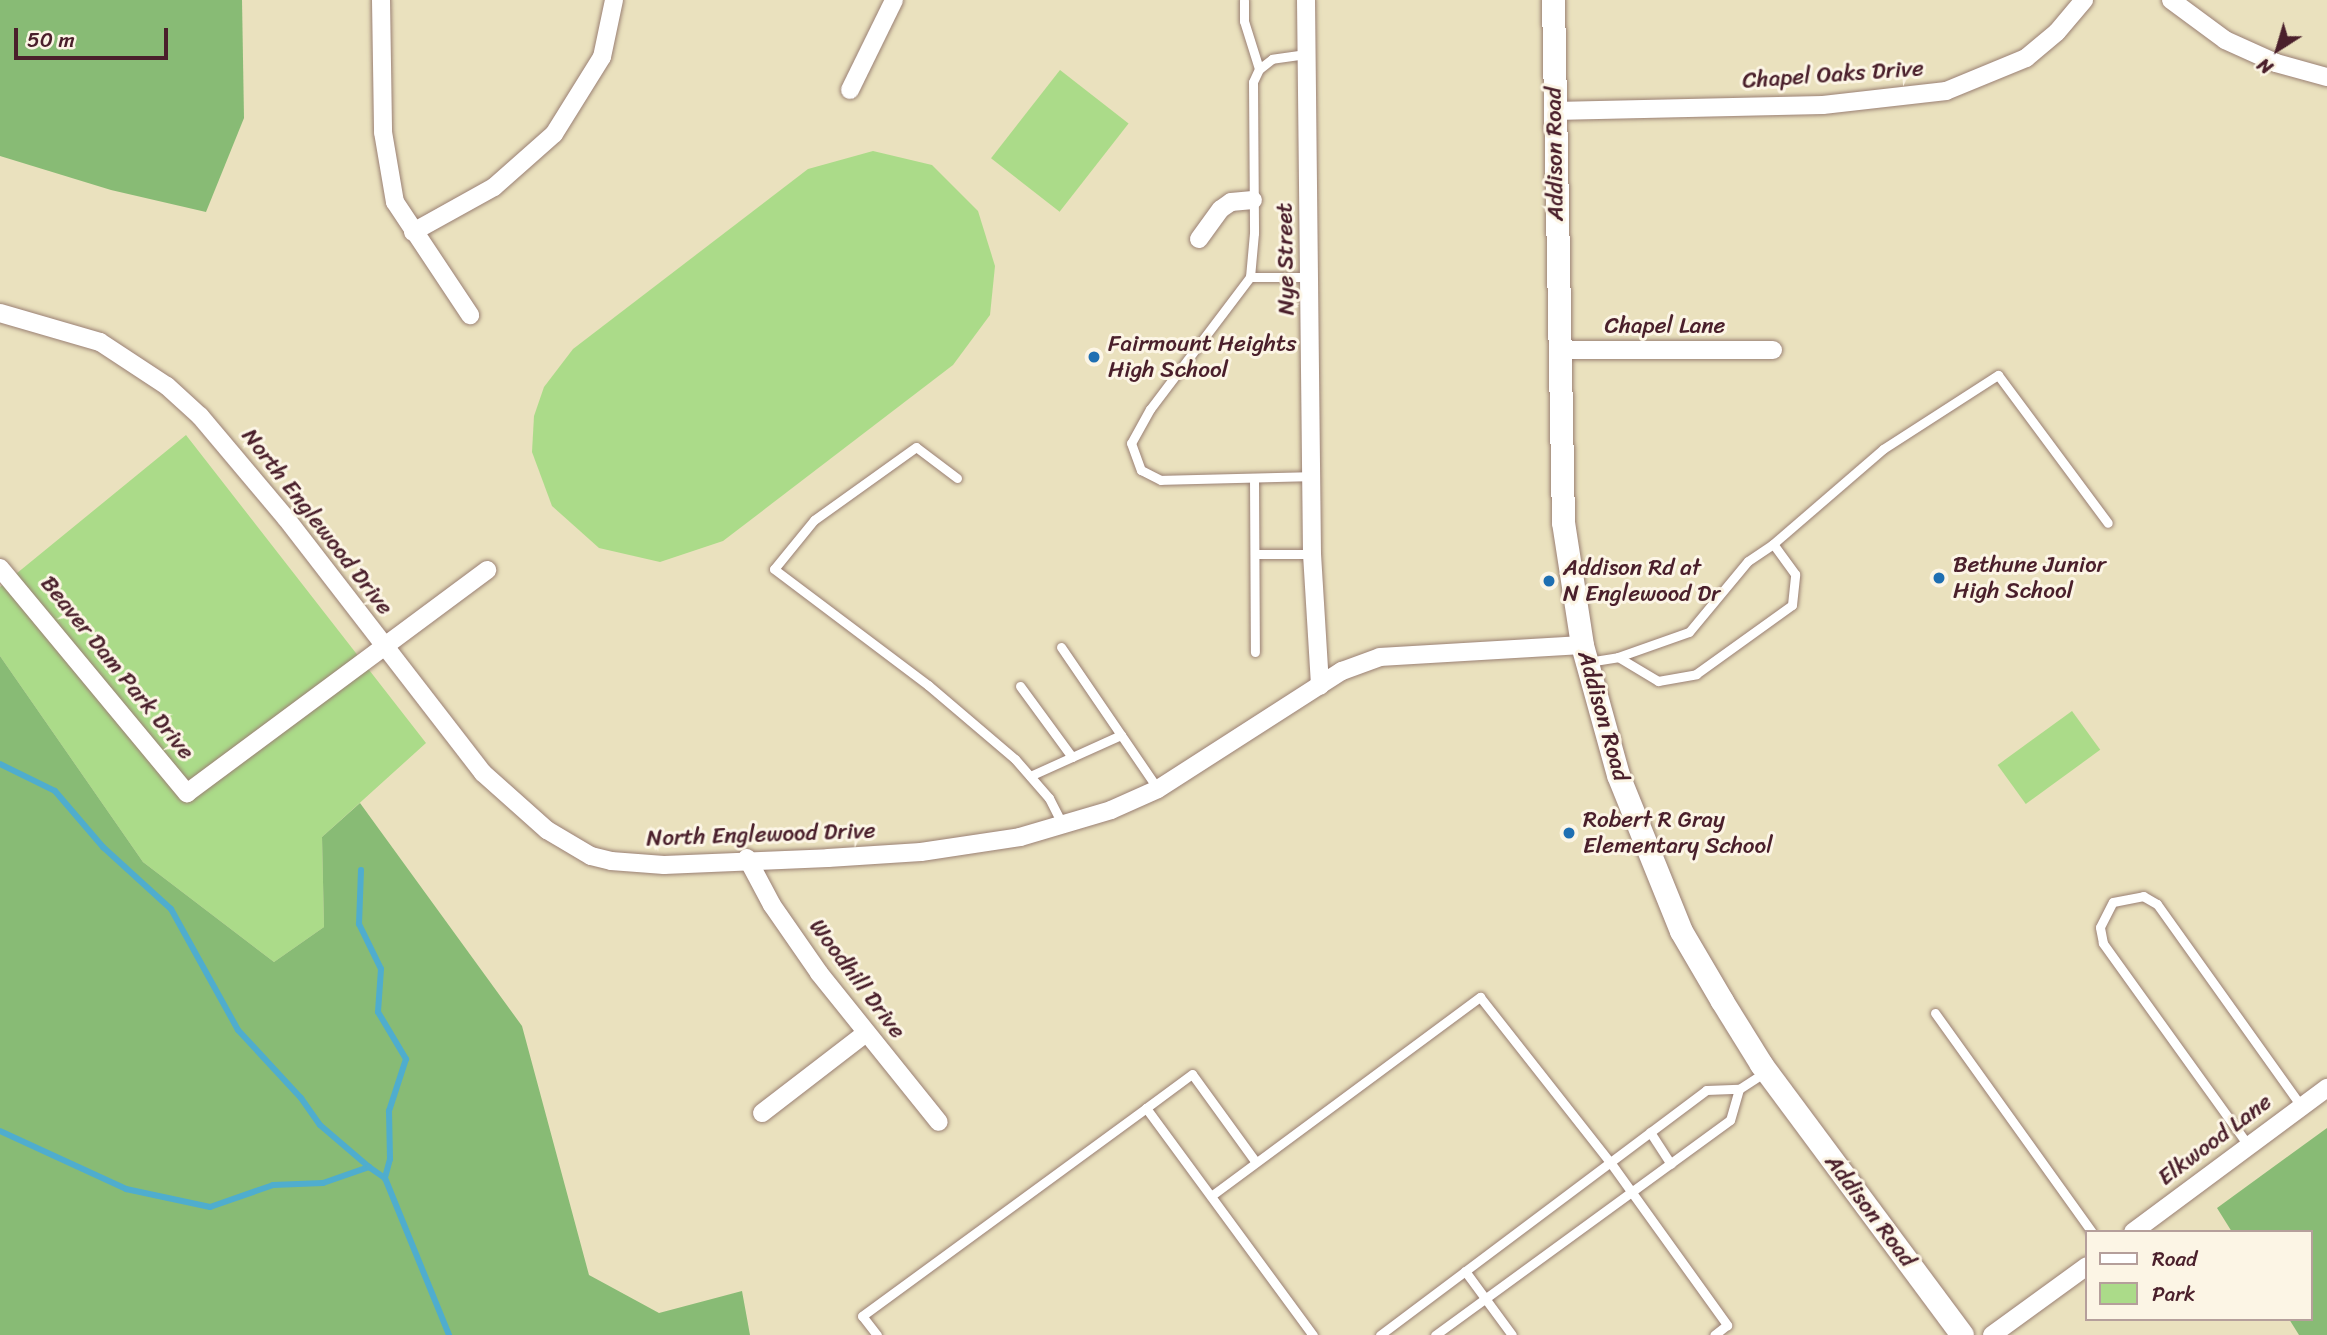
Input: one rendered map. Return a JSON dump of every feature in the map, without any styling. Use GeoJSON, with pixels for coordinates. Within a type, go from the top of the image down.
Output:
{"type":"FeatureCollection","features":[{"type":"Feature","properties":{"kind":"street"},"geometry":{"type":"LineString","coordinates":[[381,0],[387,163],[395,202],[470,315]]}},
{"type":"Feature","properties":{"kind":"street"},"geometry":{"type":"LineString","coordinates":[[413,232],[494,187],[554,134],[602,57],[614,0]]}},
{"type":"Feature","properties":{"kind":"street"},"geometry":{"type":"LineString","coordinates":[[877,28],[880,0]]}},
{"type":"Feature","properties":{"kind":"street"},"geometry":{"type":"LineString","coordinates":[[850,90],[877,28],[894,0]]}},
{"type":"Feature","properties":{"kind":"street","name":"Nye Street"},"geometry":{"type":"LineString","coordinates":[[1306,0],[1312,554],[1320,686]]}},
{"type":"Feature","properties":{"kind":"street","name":"Addison Road"},"geometry":{"type":"LineString","coordinates":[[1553,0],[1563,522],[1584,654],[1618,775],[1647,854],[1681,931],[1767,1071],[1962,1335]]}},
{"type":"Feature","properties":{"kind":"street","name":"Chapel Oaks Drive"},"geometry":{"type":"LineString","coordinates":[[1554,111],[1823,105],[1945,90],[2026,58],[2057,32],[2084,0]]}},
{"type":"Feature","properties":{"kind":"street"},"geometry":{"type":"LineString","coordinates":[[2171,0],[2225,40],[2276,63],[2327,77]]}},
{"type":"Feature","properties":{"kind":"street"},"geometry":{"type":"LineString","coordinates":[[1199,239],[1221,209],[1231,202],[1253,200]]}},
{"type":"Feature","properties":{"kind":"street","name":"North Englewood Drive"},"geometry":{"type":"LineString","coordinates":[[0,313],[100,342],[167,386],[200,416],[286,517],[483,773],[522,811],[578,849],[635,864],[921,852],[1020,837],[1063,826],[1158,789],[1359,664],[1398,653],[1584,654]]}},
{"type":"Feature","properties":{"kind":"street","name":"Chapel Lane"},"geometry":{"type":"LineString","coordinates":[[1558,350],[1773,350]]}},
{"type":"Feature","properties":{"kind":"street","name":"Beaver Dam Park Drive"},"geometry":{"type":"LineString","coordinates":[[0,568],[187,793],[382,644]]}},
{"type":"Feature","properties":{"kind":"street"},"geometry":{"type":"LineString","coordinates":[[382,644],[487,570]]}},
{"type":"Feature","properties":{"kind":"street","name":"Woodhill Drive"},"geometry":{"type":"LineString","coordinates":[[747,858],[793,937],[866,1033],[939,1122]]}},
{"type":"Feature","properties":{"kind":"street"},"geometry":{"type":"LineString","coordinates":[[762,1113],[866,1033]]}},
{"type":"Feature","properties":{"kind":"street","name":"Elkwood Lane"},"geometry":{"type":"LineString","coordinates":[[2136,1230],[2327,1088]]}},
{"type":"Feature","properties":{"kind":"street"},"geometry":{"type":"LineString","coordinates":[[1992,1335],[2086,1267]]}},
{"type":"Feature","properties":{"kind":"lane"},"geometry":{"type":"LineString","coordinates":[[1244,0],[1244,21],[1259,69]]}},
{"type":"Feature","properties":{"kind":"lane"},"geometry":{"type":"LineString","coordinates":[[1306,54],[1272,59],[1259,69],[1250,93],[1253,200],[1250,276],[1150,409],[1131,443],[1141,470],[1161,480],[1312,476]]}},
{"type":"Feature","properties":{"kind":"lane"},"geometry":{"type":"LineString","coordinates":[[1250,276],[1310,277]]}},
{"type":"Feature","properties":{"kind":"lane"},"geometry":{"type":"LineString","coordinates":[[1584,654],[1618,657],[1689,632],[1748,561],[1773,544],[1883,449],[1998,375],[2108,523]]}},
{"type":"Feature","properties":{"kind":"lane"},"geometry":{"type":"LineString","coordinates":[[957,478],[916,447],[814,520],[774,569],[928,685],[1030,776],[1063,826]]}},
{"type":"Feature","properties":{"kind":"lane"},"geometry":{"type":"LineString","coordinates":[[1254,478],[1255,652]]}},
{"type":"Feature","properties":{"kind":"lane"},"geometry":{"type":"LineString","coordinates":[[1618,657],[1658,681],[1696,674],[1792,605],[1795,574],[1773,544]]}},
{"type":"Feature","properties":{"kind":"lane"},"geometry":{"type":"LineString","coordinates":[[1255,554],[1312,554]]}},
{"type":"Feature","properties":{"kind":"lane"},"geometry":{"type":"LineString","coordinates":[[1061,647],[1158,789]]}},
{"type":"Feature","properties":{"kind":"lane"},"geometry":{"type":"LineString","coordinates":[[1020,686],[1072,757]]}},
{"type":"Feature","properties":{"kind":"lane"},"geometry":{"type":"LineString","coordinates":[[1030,776],[1121,735]]}},
{"type":"Feature","properties":{"kind":"lane"},"geometry":{"type":"LineString","coordinates":[[2248,1145],[2103,943],[2100,927],[2113,902],[2143,896],[2157,904],[2301,1106]]}},
{"type":"Feature","properties":{"kind":"lane"},"geometry":{"type":"LineString","coordinates":[[1211,1196],[1480,997],[1610,1162],[1727,1325],[1714,1335]]}},
{"type":"Feature","properties":{"kind":"lane"},"geometry":{"type":"LineString","coordinates":[[1935,1013],[2091,1230]]}},
{"type":"Feature","properties":{"kind":"lane"},"geometry":{"type":"LineString","coordinates":[[1380,1335],[1706,1090],[1739,1089],[1767,1071]]}},
{"type":"Feature","properties":{"kind":"lane"},"geometry":{"type":"LineString","coordinates":[[877,1335],[862,1316],[1192,1074],[1255,1161]]}},
{"type":"Feature","properties":{"kind":"lane"},"geometry":{"type":"LineString","coordinates":[[1435,1335],[1730,1120],[1739,1089]]}},
{"type":"Feature","properties":{"kind":"lane"},"geometry":{"type":"LineString","coordinates":[[1146,1108],[1313,1335]]}},
{"type":"Feature","properties":{"kind":"lane"},"geometry":{"type":"LineString","coordinates":[[1650,1132],[1671,1164]]}},
{"type":"Feature","properties":{"kind":"lane"},"geometry":{"type":"LineString","coordinates":[[1465,1271],[1512,1335]]}},
{"type":"Feature","properties":{"kind":"green space"},"geometry":{"type":"Polygon","coordinates":[[[0,0],[242,0],[244,118],[206,212],[111,190],[0,156],[0,0]]]}},
{"type":"Feature","properties":{"kind":"green space"},"geometry":{"type":"Polygon","coordinates":[[[1060,70],[1129,124],[1060,212],[991,158],[1060,70]]]}},
{"type":"Feature","properties":{"kind":"green space"},"geometry":{"type":"Polygon","coordinates":[[[873,151],[932,165],[978,211],[995,266],[990,315],[953,365],[723,541],[660,562],[599,548],[552,506],[532,452],[534,416],[544,387],[573,349],[808,169],[873,151]]]}},
{"type":"Feature","properties":{"kind":"green space"},"geometry":{"type":"Polygon","coordinates":[[[186,435],[426,743],[322,837],[324,927],[274,962],[143,862],[0,656],[0,587],[186,435]]]}},
{"type":"Feature","properties":{"kind":"green space"},"geometry":{"type":"Polygon","coordinates":[[[0,656],[143,862],[274,962],[324,927],[322,837],[360,803],[522,1026],[589,1275],[659,1313],[742,1291],[750,1335],[0,1335],[0,656]]]}},
{"type":"Feature","properties":{"kind":"green space"},"geometry":{"type":"Polygon","coordinates":[[[2072,711],[2100,750],[2026,804],[1998,765],[2072,711]]]}},
{"type":"Feature","properties":{"kind":"green space"},"geometry":{"type":"Polygon","coordinates":[[[2327,1128],[2327,1335],[2299,1335],[2290,1321],[2313,1321],[2313,1230],[2231,1230],[2217,1208],[2327,1128]]]}},
{"type":"Feature","properties":{"kind":"waterway"},"geometry":{"type":"LineString","coordinates":[[0,764],[55,791],[103,847],[171,909],[238,1030],[301,1098],[320,1125],[369,1167]]}},
{"type":"Feature","properties":{"kind":"waterway"},"geometry":{"type":"LineString","coordinates":[[361,870],[359,924],[381,969],[378,1012],[406,1059],[389,1111],[390,1159],[385,1178]]}},
{"type":"Feature","properties":{"kind":"waterway"},"geometry":{"type":"LineString","coordinates":[[0,1131],[126,1189],[210,1207],[273,1185],[323,1183],[369,1167],[385,1178],[449,1335]]}},
{"type":"Feature","properties":{"kind":"place","name":"Fairmount Heights High School"},"geometry":{"type":"Point","coordinates":[1094,357]}},
{"type":"Feature","properties":{"kind":"place","name":"Bethune Junior High School"},"geometry":{"type":"Point","coordinates":[1939,578]}},
{"type":"Feature","properties":{"kind":"place","name":"Addison Rd at N Englewood Dr"},"geometry":{"type":"Point","coordinates":[1549,581]}},
{"type":"Feature","properties":{"kind":"place","name":"Robert R Gray Elementary School"},"geometry":{"type":"Point","coordinates":[1569,833]}}]}
